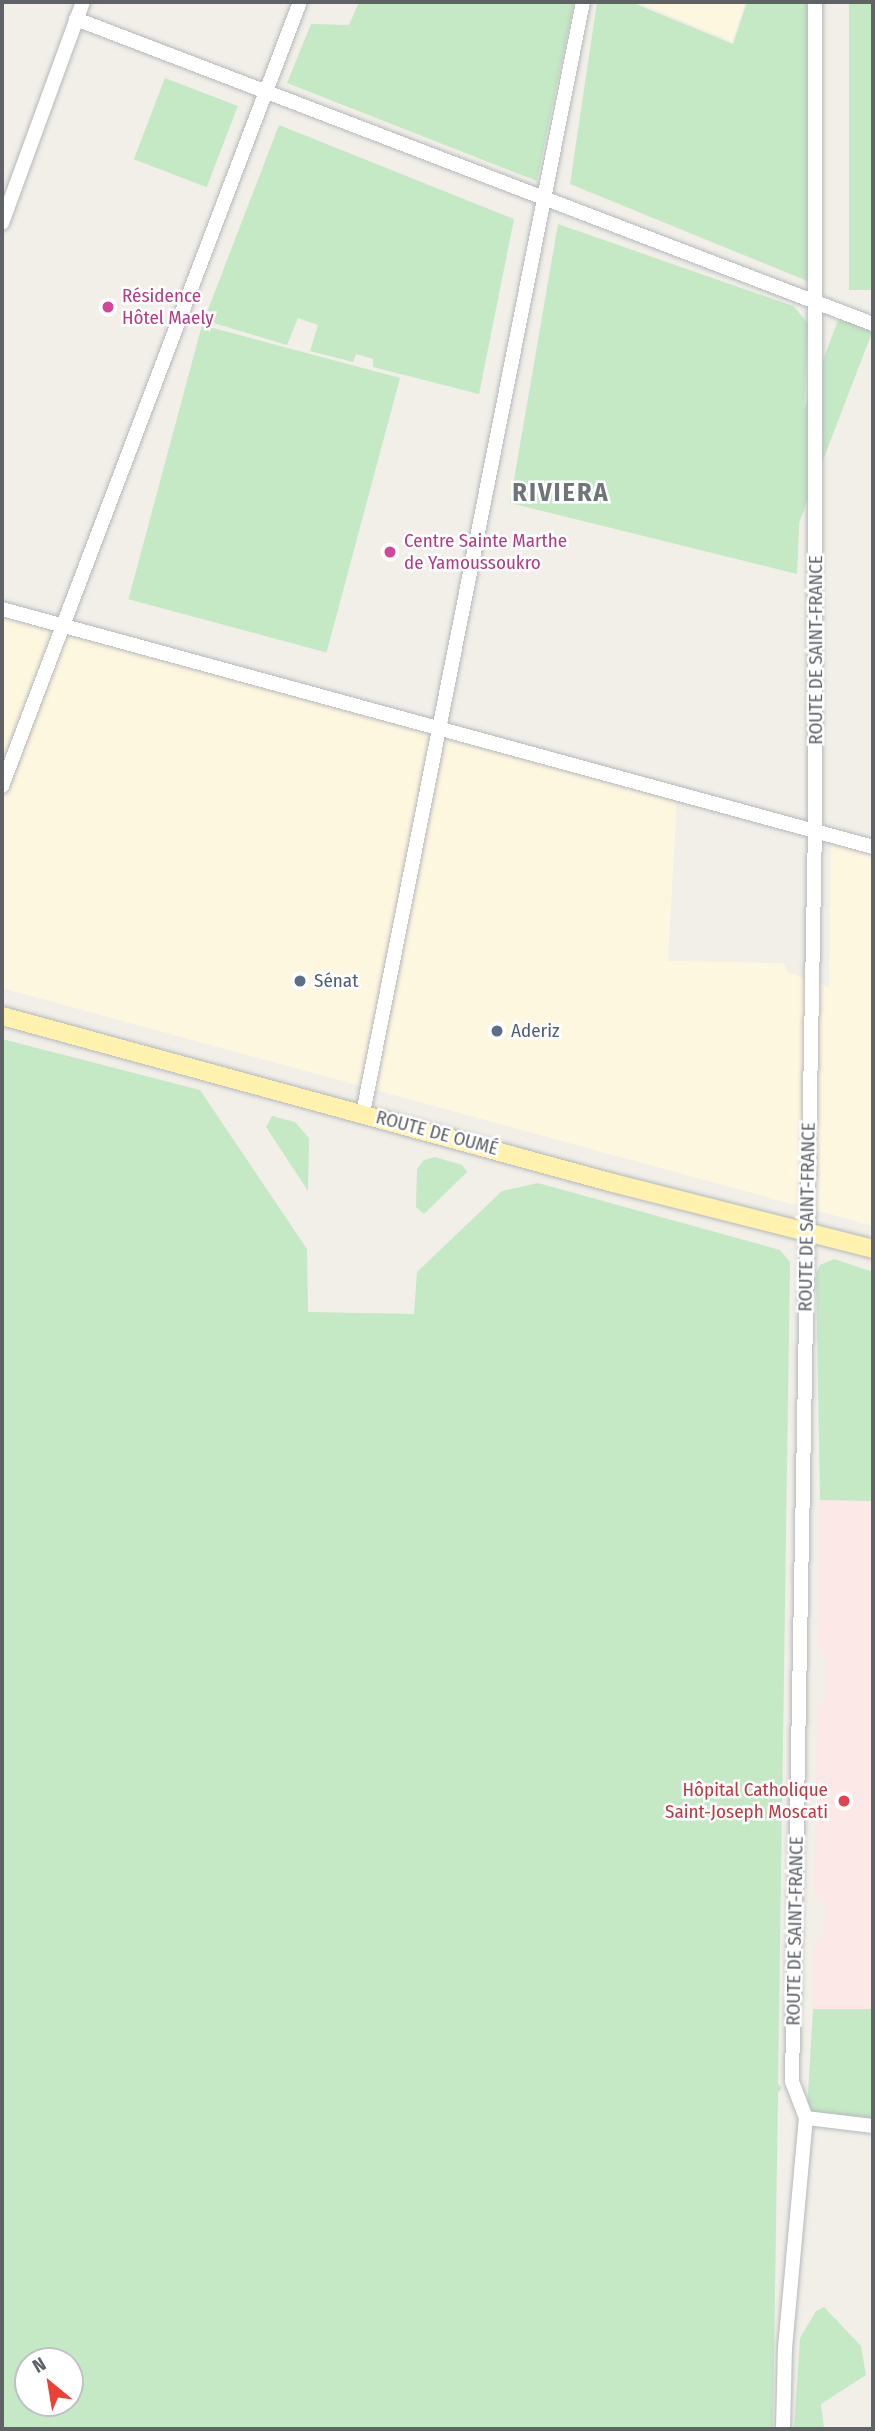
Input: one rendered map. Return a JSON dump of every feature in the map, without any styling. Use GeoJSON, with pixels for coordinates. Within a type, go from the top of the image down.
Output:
{"type":"FeatureCollection","features":[{"type":"Feature","properties":{"kind":"main road","name":"ROUTE DE OUMÉ"},"geometry":{"type":"LineString","coordinates":[[2,1016],[612,1183],[873,1249]]}},
{"type":"Feature","properties":{"kind":"street"},"geometry":{"type":"LineString","coordinates":[[2,222],[83,2]]}},
{"type":"Feature","properties":{"kind":"street"},"geometry":{"type":"LineString","coordinates":[[2,786],[300,2]]}},
{"type":"Feature","properties":{"kind":"street"},"geometry":{"type":"LineString","coordinates":[[363,1113],[442,728],[583,2]]}},
{"type":"Feature","properties":{"kind":"street","name":"ROUTE DE SAINT-FRANCE"},"geometry":{"type":"LineString","coordinates":[[783,2429],[785,2348],[806,2118],[792,2081],[805,1230],[815,832],[818,304],[816,2]]}},
{"type":"Feature","properties":{"kind":"street"},"geometry":{"type":"LineString","coordinates":[[76,19],[265,94],[873,324]]}},
{"type":"Feature","properties":{"kind":"street"},"geometry":{"type":"LineString","coordinates":[[2,609],[873,847]]}},
{"type":"Feature","properties":{"kind":"street"},"geometry":{"type":"LineString","coordinates":[[806,2118],[873,2126]]}},
{"type":"Feature","properties":{"kind":"shaded area"},"geometry":{"type":"Polygon","coordinates":[[[638,2],[745,2],[732,41],[638,2]]]}},
{"type":"Feature","properties":{"kind":"shaded area"},"geometry":{"type":"Polygon","coordinates":[[[2,611],[677,796],[668,961],[783,963],[788,972],[829,987],[831,841],[873,851],[873,1226],[2,988],[2,611]]]}},
{"type":"Feature","properties":{"kind":"shaded area","name":"Hôpital Catholique Saint-Joseph Moscati"},"geometry":{"type":"Polygon","coordinates":[[[820,1500],[873,1501],[873,2009],[813,2009],[813,1946],[823,1937],[825,1904],[814,1894],[817,1708],[825,1700],[825,1656],[818,1648],[820,1500]]]}},
{"type":"Feature","properties":{"kind":"green space"},"geometry":{"type":"Polygon","coordinates":[[[359,2],[574,2],[537,181],[287,83],[311,24],[349,25],[359,2]]]}},
{"type":"Feature","properties":{"kind":"green space"},"geometry":{"type":"Polygon","coordinates":[[[597,2],[631,2],[733,44],[747,2],[813,2],[812,283],[570,184],[597,2]]]}},
{"type":"Feature","properties":{"kind":"green space"},"geometry":{"type":"Polygon","coordinates":[[[849,2],[873,2],[873,290],[849,290],[849,2]]]}},
{"type":"Feature","properties":{"kind":"green space"},"geometry":{"type":"Polygon","coordinates":[[[165,78],[238,106],[207,187],[134,159],[165,78]]]}},
{"type":"Feature","properties":{"kind":"green space"},"geometry":{"type":"Polygon","coordinates":[[[279,125],[514,219],[479,394],[373,367],[373,359],[356,354],[353,362],[310,351],[318,325],[298,318],[287,345],[204,320],[279,125]]]}},
{"type":"Feature","properties":{"kind":"green space"},"geometry":{"type":"Polygon","coordinates":[[[558,224],[793,306],[808,323],[797,574],[510,503],[558,224]]]}},
{"type":"Feature","properties":{"kind":"green space"},"geometry":{"type":"Polygon","coordinates":[[[839,318],[873,331],[787,554],[753,541],[839,318]]]}},
{"type":"Feature","properties":{"kind":"green space"},"geometry":{"type":"Polygon","coordinates":[[[202,325],[400,378],[327,652],[128,599],[202,325]]]}},
{"type":"Feature","properties":{"kind":"green space"},"geometry":{"type":"Polygon","coordinates":[[[2,1039],[200,1090],[307,1249],[308,1312],[414,1314],[417,1272],[502,1191],[538,1183],[780,1250],[790,1262],[778,2084],[782,2088],[778,2092],[773,2429],[2,2429],[2,1039]]]}},
{"type":"Feature","properties":{"kind":"green space"},"geometry":{"type":"Polygon","coordinates":[[[272,1116],[295,1122],[309,1138],[308,1191],[266,1127],[272,1116]]]}},
{"type":"Feature","properties":{"kind":"green space"},"geometry":{"type":"Polygon","coordinates":[[[435,1157],[462,1165],[467,1172],[424,1214],[416,1207],[417,1169],[424,1160],[435,1157]]]}},
{"type":"Feature","properties":{"kind":"green space"},"geometry":{"type":"Polygon","coordinates":[[[834,1259],[873,1272],[873,1501],[820,1500],[816,1274],[820,1265],[834,1259]]]}},
{"type":"Feature","properties":{"kind":"green space"},"geometry":{"type":"Polygon","coordinates":[[[813,2009],[873,2009],[873,2124],[815,2120],[807,2111],[813,2009]]]}},
{"type":"Feature","properties":{"kind":"green space"},"geometry":{"type":"Polygon","coordinates":[[[824,2307],[861,2346],[866,2375],[821,2404],[824,2429],[794,2429],[800,2338],[816,2311],[824,2307]]]}},
{"type":"Feature","properties":{"kind":"place","name":"Résidence Hôtel Maely"},"geometry":{"type":"Point","coordinates":[108,307]}},
{"type":"Feature","properties":{"kind":"place","name":"Centre Sainte Marthe de Yamoussoukro"},"geometry":{"type":"Point","coordinates":[390,552]}},
{"type":"Feature","properties":{"kind":"place","name":"Sénat"},"geometry":{"type":"Point","coordinates":[300,981]}},
{"type":"Feature","properties":{"kind":"place","name":"Aderiz"},"geometry":{"type":"Point","coordinates":[497,1031]}},
{"type":"Feature","properties":{"kind":"place","name":"Hôpital Catholique Saint-Joseph Moscati"},"geometry":{"type":"Point","coordinates":[844,1801]}},
{"type":"Feature","properties":{"kind":"district","name":"RIVIERA"},"geometry":{"type":"Point","coordinates":[561,493]}}]}
